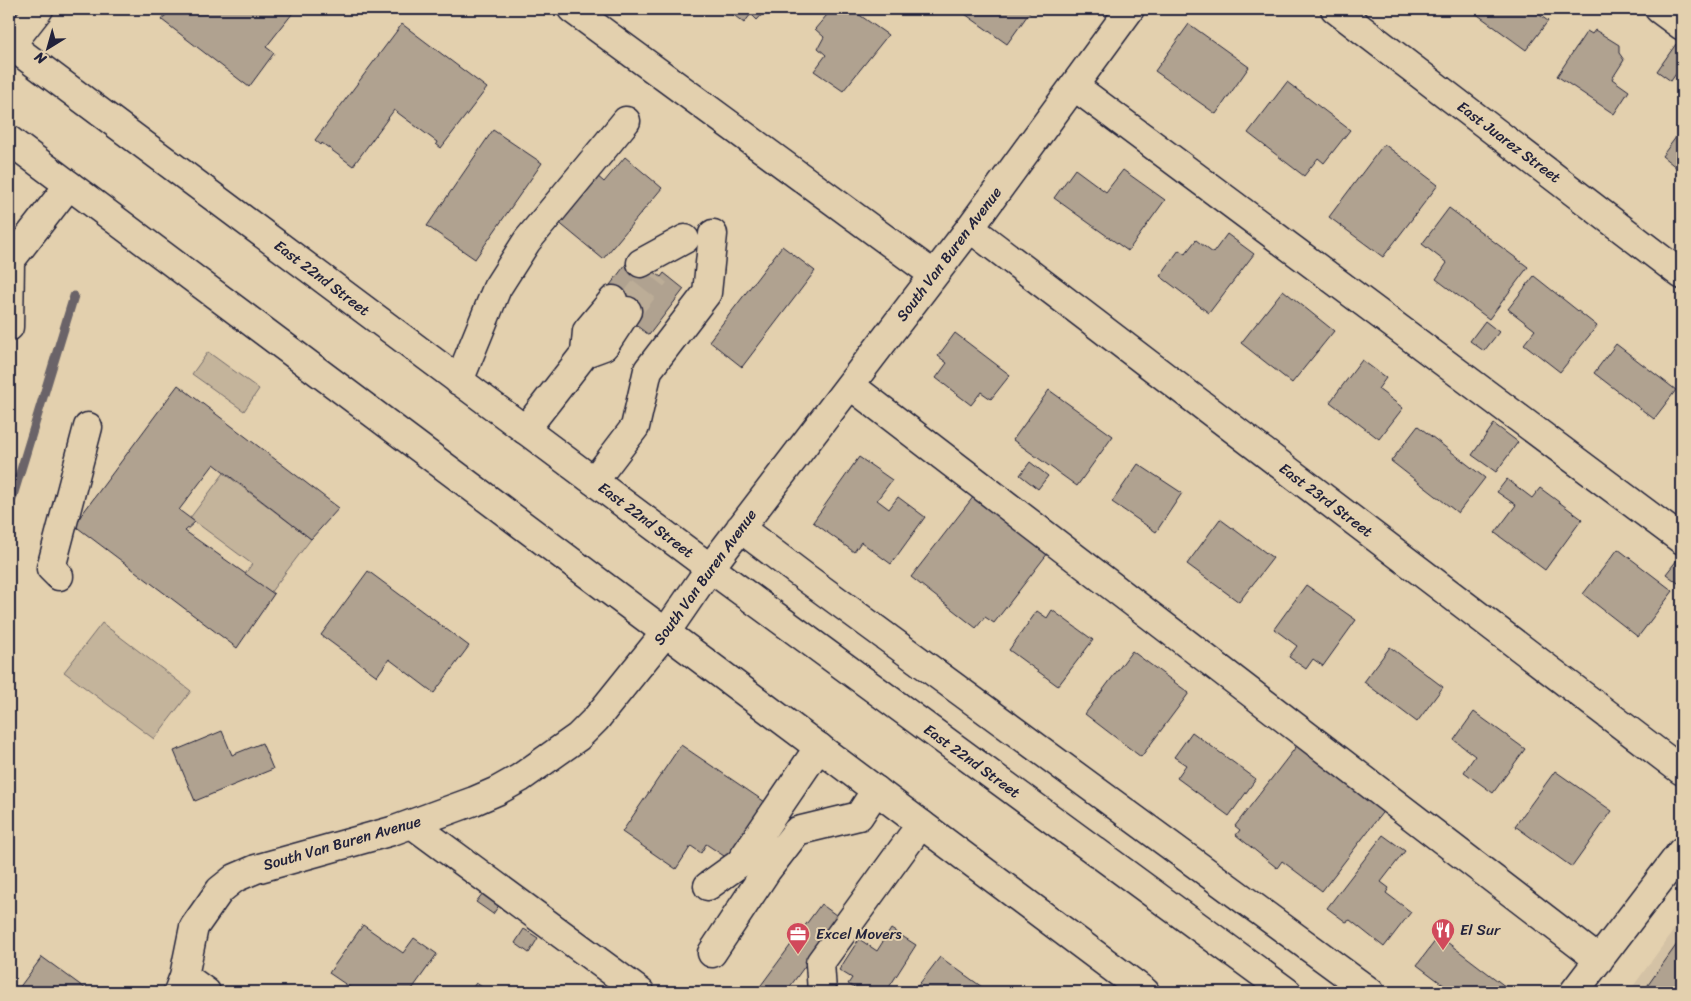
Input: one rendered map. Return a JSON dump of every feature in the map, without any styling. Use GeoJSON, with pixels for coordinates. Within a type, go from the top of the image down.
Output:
{"type":"FeatureCollection","features":[{"type":"Feature","properties":{"kind":"street"},"geometry":{"type":"LineString","coordinates":[[10,45],[39,9]]}},
{"type":"Feature","properties":{"kind":"street"},"geometry":{"type":"LineString","coordinates":[[572,9],[934,275]]}},
{"type":"Feature","properties":{"kind":"street","name":"South Van Buren Avenue"},"geometry":{"type":"LineString","coordinates":[[181,984],[194,927],[220,890],[235,878],[256,869],[392,831],[497,791],[555,755],[578,737],[596,719],[666,632],[740,528],[970,228],[1130,9]]}},
{"type":"Feature","properties":{"kind":"street","name":"East Juarez Street"},"geometry":{"type":"LineString","coordinates":[[1335,9],[1682,275]]}},
{"type":"Feature","properties":{"kind":"street"},"geometry":{"type":"LineString","coordinates":[[1659,9],[1682,26]]}},
{"type":"Feature","properties":{"kind":"street","name":"East 22nd Street"},"geometry":{"type":"LineString","coordinates":[[10,45],[710,568],[1287,992]]}},
{"type":"Feature","properties":{"kind":"street"},"geometry":{"type":"LineString","coordinates":[[1074,86],[1682,540]]}},
{"type":"Feature","properties":{"kind":"street"},"geometry":{"type":"LineString","coordinates":[[459,381],[497,288],[526,241],[626,121]]}},
{"type":"Feature","properties":{"kind":"street"},"geometry":{"type":"LineString","coordinates":[[9,140],[1145,992]]}},
{"type":"Feature","properties":{"kind":"street"},"geometry":{"type":"LineString","coordinates":[[9,327],[10,261],[69,185]]}},
{"type":"Feature","properties":{"kind":"street","name":"East 23rd Street"},"geometry":{"type":"LineString","coordinates":[[970,228],[1682,771]]}},
{"type":"Feature","properties":{"kind":"street"},"geometry":{"type":"LineString","coordinates":[[594,481],[635,426],[648,370],[707,294],[713,234]]}},
{"type":"Feature","properties":{"kind":"street"},"geometry":{"type":"LineString","coordinates":[[649,268],[685,239]]}},
{"type":"Feature","properties":{"kind":"street"},"geometry":{"type":"LineString","coordinates":[[525,430],[585,353],[604,346],[620,305]]}},
{"type":"Feature","properties":{"kind":"street"},"geometry":{"type":"LineString","coordinates":[[850,385],[1599,960]]}},
{"type":"Feature","properties":{"kind":"street"},"geometry":{"type":"LineString","coordinates":[[59,576],[51,568],[88,428]]}},
{"type":"Feature","properties":{"kind":"street"},"geometry":{"type":"LineString","coordinates":[[740,528],[1370,992]]}},
{"type":"Feature","properties":{"kind":"street"},"geometry":{"type":"LineString","coordinates":[[708,886],[740,863],[819,747]]}},
{"type":"Feature","properties":{"kind":"street"},"geometry":{"type":"LineString","coordinates":[[712,953],[767,870],[797,831],[859,816],[876,790]]}},
{"type":"Feature","properties":{"kind":"street"},"geometry":{"type":"LineString","coordinates":[[412,824],[640,992]]}},
{"type":"Feature","properties":{"kind":"street"},"geometry":{"type":"LineString","coordinates":[[822,992],[820,963],[921,824]]}},
{"type":"Feature","properties":{"kind":"street"},"geometry":{"type":"LineString","coordinates":[[1574,992],[1682,851]]}},
{"type":"Feature","properties":{"kind":"street"},"geometry":{"type":"LineString","coordinates":[[181,984],[206,992]]}},
{"type":"Feature","properties":{"kind":"shaded area"},"geometry":{"type":"Polygon","coordinates":[[[208,352],[259,389],[244,411],[192,374],[208,352]]]}},
{"type":"Feature","properties":{"kind":"shaded area"},"geometry":{"type":"Polygon","coordinates":[[[224,473],[311,539],[270,593],[245,574],[252,564],[190,518],[224,473]]]}},
{"type":"Feature","properties":{"kind":"shaded area"},"geometry":{"type":"Polygon","coordinates":[[[102,623],[191,691],[154,739],[64,672],[102,623]]]}},
{"type":"Feature","properties":{"kind":"shaded area"},"geometry":{"type":"Polygon","coordinates":[[[1682,919],[1682,992],[1629,992],[1682,919]]]}},
{"type":"Feature","properties":{"kind":"building"},"geometry":{"type":"Polygon","coordinates":[[[163,9],[296,9],[266,47],[274,53],[249,87],[162,20],[168,12],[163,9]]]}},
{"type":"Feature","properties":{"kind":"building"},"geometry":{"type":"Polygon","coordinates":[[[726,9],[767,9],[757,20],[751,14],[744,23],[726,9]]]}},
{"type":"Feature","properties":{"kind":"building"},"geometry":{"type":"Polygon","coordinates":[[[832,9],[851,9],[888,35],[843,91],[814,71],[826,55],[818,48],[824,37],[815,29],[832,9]]]}},
{"type":"Feature","properties":{"kind":"building"},"geometry":{"type":"Polygon","coordinates":[[[958,9],[1032,9],[1007,44],[958,9]]]}},
{"type":"Feature","properties":{"kind":"building"},"geometry":{"type":"Polygon","coordinates":[[[1472,9],[1531,9],[1548,21],[1526,50],[1472,9]]]}},
{"type":"Feature","properties":{"kind":"building"},"geometry":{"type":"Polygon","coordinates":[[[402,24],[487,88],[441,148],[436,144],[437,142],[394,110],[353,166],[315,140],[402,24]]]}},
{"type":"Feature","properties":{"kind":"building"},"geometry":{"type":"Polygon","coordinates":[[[1189,24],[1249,67],[1216,114],[1155,71],[1189,24]]]}},
{"type":"Feature","properties":{"kind":"building"},"geometry":{"type":"Polygon","coordinates":[[[1595,30],[1619,45],[1619,53],[1624,60],[1612,79],[1629,91],[1614,114],[1557,76],[1587,31],[1592,34],[1595,30]]]}},
{"type":"Feature","properties":{"kind":"building"},"geometry":{"type":"Polygon","coordinates":[[[1676,44],[1682,48],[1682,65],[1671,81],[1657,71],[1676,44]]]}},
{"type":"Feature","properties":{"kind":"building"},"geometry":{"type":"Polygon","coordinates":[[[1287,82],[1350,130],[1324,163],[1318,158],[1304,176],[1248,133],[1287,82]]]}},
{"type":"Feature","properties":{"kind":"building"},"geometry":{"type":"Polygon","coordinates":[[[1682,129],[1682,172],[1662,156],[1682,129]]]}},
{"type":"Feature","properties":{"kind":"building"},"geometry":{"type":"Polygon","coordinates":[[[493,130],[542,163],[475,259],[427,226],[493,130]]]}},
{"type":"Feature","properties":{"kind":"building"},"geometry":{"type":"Polygon","coordinates":[[[1384,144],[1438,185],[1383,257],[1329,217],[1384,144]]]}},
{"type":"Feature","properties":{"kind":"building"},"geometry":{"type":"Polygon","coordinates":[[[625,157],[662,188],[603,259],[557,221],[596,175],[604,182],[625,157]]]}},
{"type":"Feature","properties":{"kind":"building"},"geometry":{"type":"Polygon","coordinates":[[[1075,169],[1106,192],[1123,170],[1165,200],[1128,251],[1054,198],[1075,169]]]}},
{"type":"Feature","properties":{"kind":"building"},"geometry":{"type":"Polygon","coordinates":[[[1449,208],[1528,267],[1489,319],[1436,279],[1447,263],[1422,244],[1449,208]]]}},
{"type":"Feature","properties":{"kind":"building"},"geometry":{"type":"Polygon","coordinates":[[[1227,234],[1254,254],[1209,313],[1160,276],[1179,250],[1185,254],[1196,240],[1213,253],[1227,234]]]}},
{"type":"Feature","properties":{"kind":"building"},"geometry":{"type":"Polygon","coordinates":[[[782,246],[815,271],[742,367],[709,341],[782,246]]]}},
{"type":"Feature","properties":{"kind":"building"},"geometry":{"type":"Polygon","coordinates":[[[632,256],[661,277],[664,273],[684,289],[649,335],[629,320],[604,293],[632,256]]]}},
{"type":"Feature","properties":{"kind":"building"},"geometry":{"type":"Polygon","coordinates":[[[1534,276],[1597,326],[1560,372],[1524,344],[1535,330],[1508,309],[1534,276]]]}},
{"type":"Feature","properties":{"kind":"building"},"geometry":{"type":"Polygon","coordinates":[[[1283,290],[1334,331],[1292,383],[1241,343],[1283,290]]]}},
{"type":"Feature","properties":{"kind":"building"},"geometry":{"type":"Polygon","coordinates":[[[1485,321],[1499,332],[1484,351],[1470,341],[1485,321]]]}},
{"type":"Feature","properties":{"kind":"building"},"geometry":{"type":"Polygon","coordinates":[[[955,333],[1010,375],[991,399],[981,392],[971,405],[936,378],[947,363],[938,356],[955,333]]]}},
{"type":"Feature","properties":{"kind":"building"},"geometry":{"type":"Polygon","coordinates":[[[1616,344],[1676,390],[1654,419],[1594,373],[1616,344]]]}},
{"type":"Feature","properties":{"kind":"building"},"geometry":{"type":"Polygon","coordinates":[[[1362,360],[1386,378],[1378,389],[1403,408],[1379,439],[1330,402],[1362,360]]]}},
{"type":"Feature","properties":{"kind":"building"},"geometry":{"type":"Polygon","coordinates":[[[178,385],[339,508],[311,539],[214,464],[179,510],[195,522],[185,531],[274,594],[237,648],[74,525],[178,385]]]}},
{"type":"Feature","properties":{"kind":"building"},"geometry":{"type":"Polygon","coordinates":[[[1049,390],[1113,436],[1077,486],[1013,440],[1049,390]]]}},
{"type":"Feature","properties":{"kind":"building"},"geometry":{"type":"Polygon","coordinates":[[[1494,424],[1518,442],[1496,472],[1472,455],[1494,424]]]}},
{"type":"Feature","properties":{"kind":"building"},"geometry":{"type":"Polygon","coordinates":[[[1418,426],[1485,478],[1458,513],[1391,461],[1418,426]]]}},
{"type":"Feature","properties":{"kind":"building"},"geometry":{"type":"Polygon","coordinates":[[[859,457],[892,480],[877,500],[889,509],[898,497],[925,517],[891,564],[861,542],[854,552],[813,522],[859,457]]]}},
{"type":"Feature","properties":{"kind":"building"},"geometry":{"type":"Polygon","coordinates":[[[1030,462],[1048,476],[1038,489],[1020,475],[1030,462]]]}},
{"type":"Feature","properties":{"kind":"building"},"geometry":{"type":"Polygon","coordinates":[[[1138,464],[1182,493],[1156,532],[1112,502],[1138,464]]]}},
{"type":"Feature","properties":{"kind":"building"},"geometry":{"type":"Polygon","coordinates":[[[1507,479],[1532,498],[1540,488],[1582,519],[1545,570],[1495,533],[1516,505],[1497,492],[1507,479]]]}},
{"type":"Feature","properties":{"kind":"building"},"geometry":{"type":"Polygon","coordinates":[[[974,496],[1048,553],[994,623],[985,617],[976,628],[911,577],[974,496]]]}},
{"type":"Feature","properties":{"kind":"building"},"geometry":{"type":"Polygon","coordinates":[[[1220,519],[1273,558],[1239,602],[1187,564],[1220,519]]]}},
{"type":"Feature","properties":{"kind":"building"},"geometry":{"type":"Polygon","coordinates":[[[1618,549],[1673,591],[1638,637],[1583,594],[1618,549]]]}},
{"type":"Feature","properties":{"kind":"building"},"geometry":{"type":"Polygon","coordinates":[[[1677,560],[1682,564],[1682,586],[1666,574],[1677,560]]]}},
{"type":"Feature","properties":{"kind":"building"},"geometry":{"type":"Polygon","coordinates":[[[368,571],[469,646],[434,693],[389,659],[377,676],[321,635],[368,571]]]}},
{"type":"Feature","properties":{"kind":"building"},"geometry":{"type":"Polygon","coordinates":[[[1306,585],[1356,620],[1323,666],[1313,659],[1306,669],[1289,657],[1297,646],[1274,629],[1306,585]]]}},
{"type":"Feature","properties":{"kind":"building"},"geometry":{"type":"Polygon","coordinates":[[[1052,610],[1093,640],[1058,686],[1009,650],[1037,611],[1047,618],[1052,610]]]}},
{"type":"Feature","properties":{"kind":"building"},"geometry":{"type":"Polygon","coordinates":[[[1390,647],[1443,687],[1417,722],[1364,682],[1390,647]]]}},
{"type":"Feature","properties":{"kind":"building"},"geometry":{"type":"Polygon","coordinates":[[[1132,651],[1189,693],[1141,757],[1085,714],[1132,651]]]}},
{"type":"Feature","properties":{"kind":"building"},"geometry":{"type":"Polygon","coordinates":[[[1474,712],[1525,749],[1493,793],[1464,772],[1475,756],[1454,740],[1474,712]]]}},
{"type":"Feature","properties":{"kind":"building"},"geometry":{"type":"Polygon","coordinates":[[[222,731],[232,755],[262,743],[273,769],[195,801],[174,751],[222,731]]]}},
{"type":"Feature","properties":{"kind":"building"},"geometry":{"type":"Polygon","coordinates":[[[1192,732],[1256,779],[1229,816],[1177,778],[1186,765],[1174,757],[1192,732]]]}},
{"type":"Feature","properties":{"kind":"building"},"geometry":{"type":"Polygon","coordinates":[[[1299,743],[1385,809],[1322,891],[1282,861],[1277,868],[1236,835],[1240,830],[1235,826],[1299,743]]]}},
{"type":"Feature","properties":{"kind":"building"},"geometry":{"type":"Polygon","coordinates":[[[681,745],[768,804],[730,860],[706,844],[701,853],[691,846],[676,869],[622,832],[681,745]]]}},
{"type":"Feature","properties":{"kind":"building"},"geometry":{"type":"Polygon","coordinates":[[[1555,771],[1612,811],[1572,867],[1515,826],[1555,771]]]}},
{"type":"Feature","properties":{"kind":"building"},"geometry":{"type":"Polygon","coordinates":[[[1383,835],[1405,851],[1381,882],[1389,888],[1386,893],[1411,912],[1384,947],[1350,920],[1346,922],[1327,908],[1383,835]]]}},
{"type":"Feature","properties":{"kind":"building"},"geometry":{"type":"Polygon","coordinates":[[[486,889],[502,901],[493,914],[476,902],[486,889]]]}},
{"type":"Feature","properties":{"kind":"building","name":"Excel Movers"},"geometry":{"type":"Polygon","coordinates":[[[821,904],[840,918],[786,992],[756,992],[821,904]]]}},
{"type":"Feature","properties":{"kind":"building"},"geometry":{"type":"Polygon","coordinates":[[[363,925],[403,953],[414,938],[437,954],[410,992],[357,992],[329,973],[363,925]]]}},
{"type":"Feature","properties":{"kind":"building"},"geometry":{"type":"Polygon","coordinates":[[[524,929],[538,938],[529,953],[515,943],[524,929]]]}},
{"type":"Feature","properties":{"kind":"building"},"geometry":{"type":"Polygon","coordinates":[[[891,929],[916,945],[886,992],[861,992],[848,984],[852,978],[839,970],[859,939],[877,951],[891,929]]]}},
{"type":"Feature","properties":{"kind":"building","name":"El Sur"},"geometry":{"type":"Polygon","coordinates":[[[1439,936],[1506,987],[1502,992],[1453,992],[1417,965],[1439,936]]]}},
{"type":"Feature","properties":{"kind":"building"},"geometry":{"type":"Polygon","coordinates":[[[1682,937],[1682,992],[1643,992],[1682,937]]]}},
{"type":"Feature","properties":{"kind":"building"},"geometry":{"type":"Polygon","coordinates":[[[42,957],[90,992],[16,992],[42,957]]]}},
{"type":"Feature","properties":{"kind":"building"},"geometry":{"type":"Polygon","coordinates":[[[940,957],[989,992],[915,992],[940,957]]]}},
{"type":"Feature","properties":{"kind":"building"},"geometry":{"type":"Polygon","coordinates":[[[476,983],[490,992],[469,992],[476,983]]]}},
{"type":"Feature","properties":{"kind":"waterway"},"geometry":{"type":"LineString","coordinates":[[9,509],[74,296]]}},
{"type":"Feature","properties":{"kind":"tunnel"},"geometry":{"type":"LineString","coordinates":[[627,311],[656,274]]}},
{"type":"Feature","properties":{"kind":"place","name":"El Sur"},"geometry":{"type":"Point","coordinates":[1443,951]}},
{"type":"Feature","properties":{"kind":"place","name":"Excel Movers"},"geometry":{"type":"Point","coordinates":[798,955]}}]}
